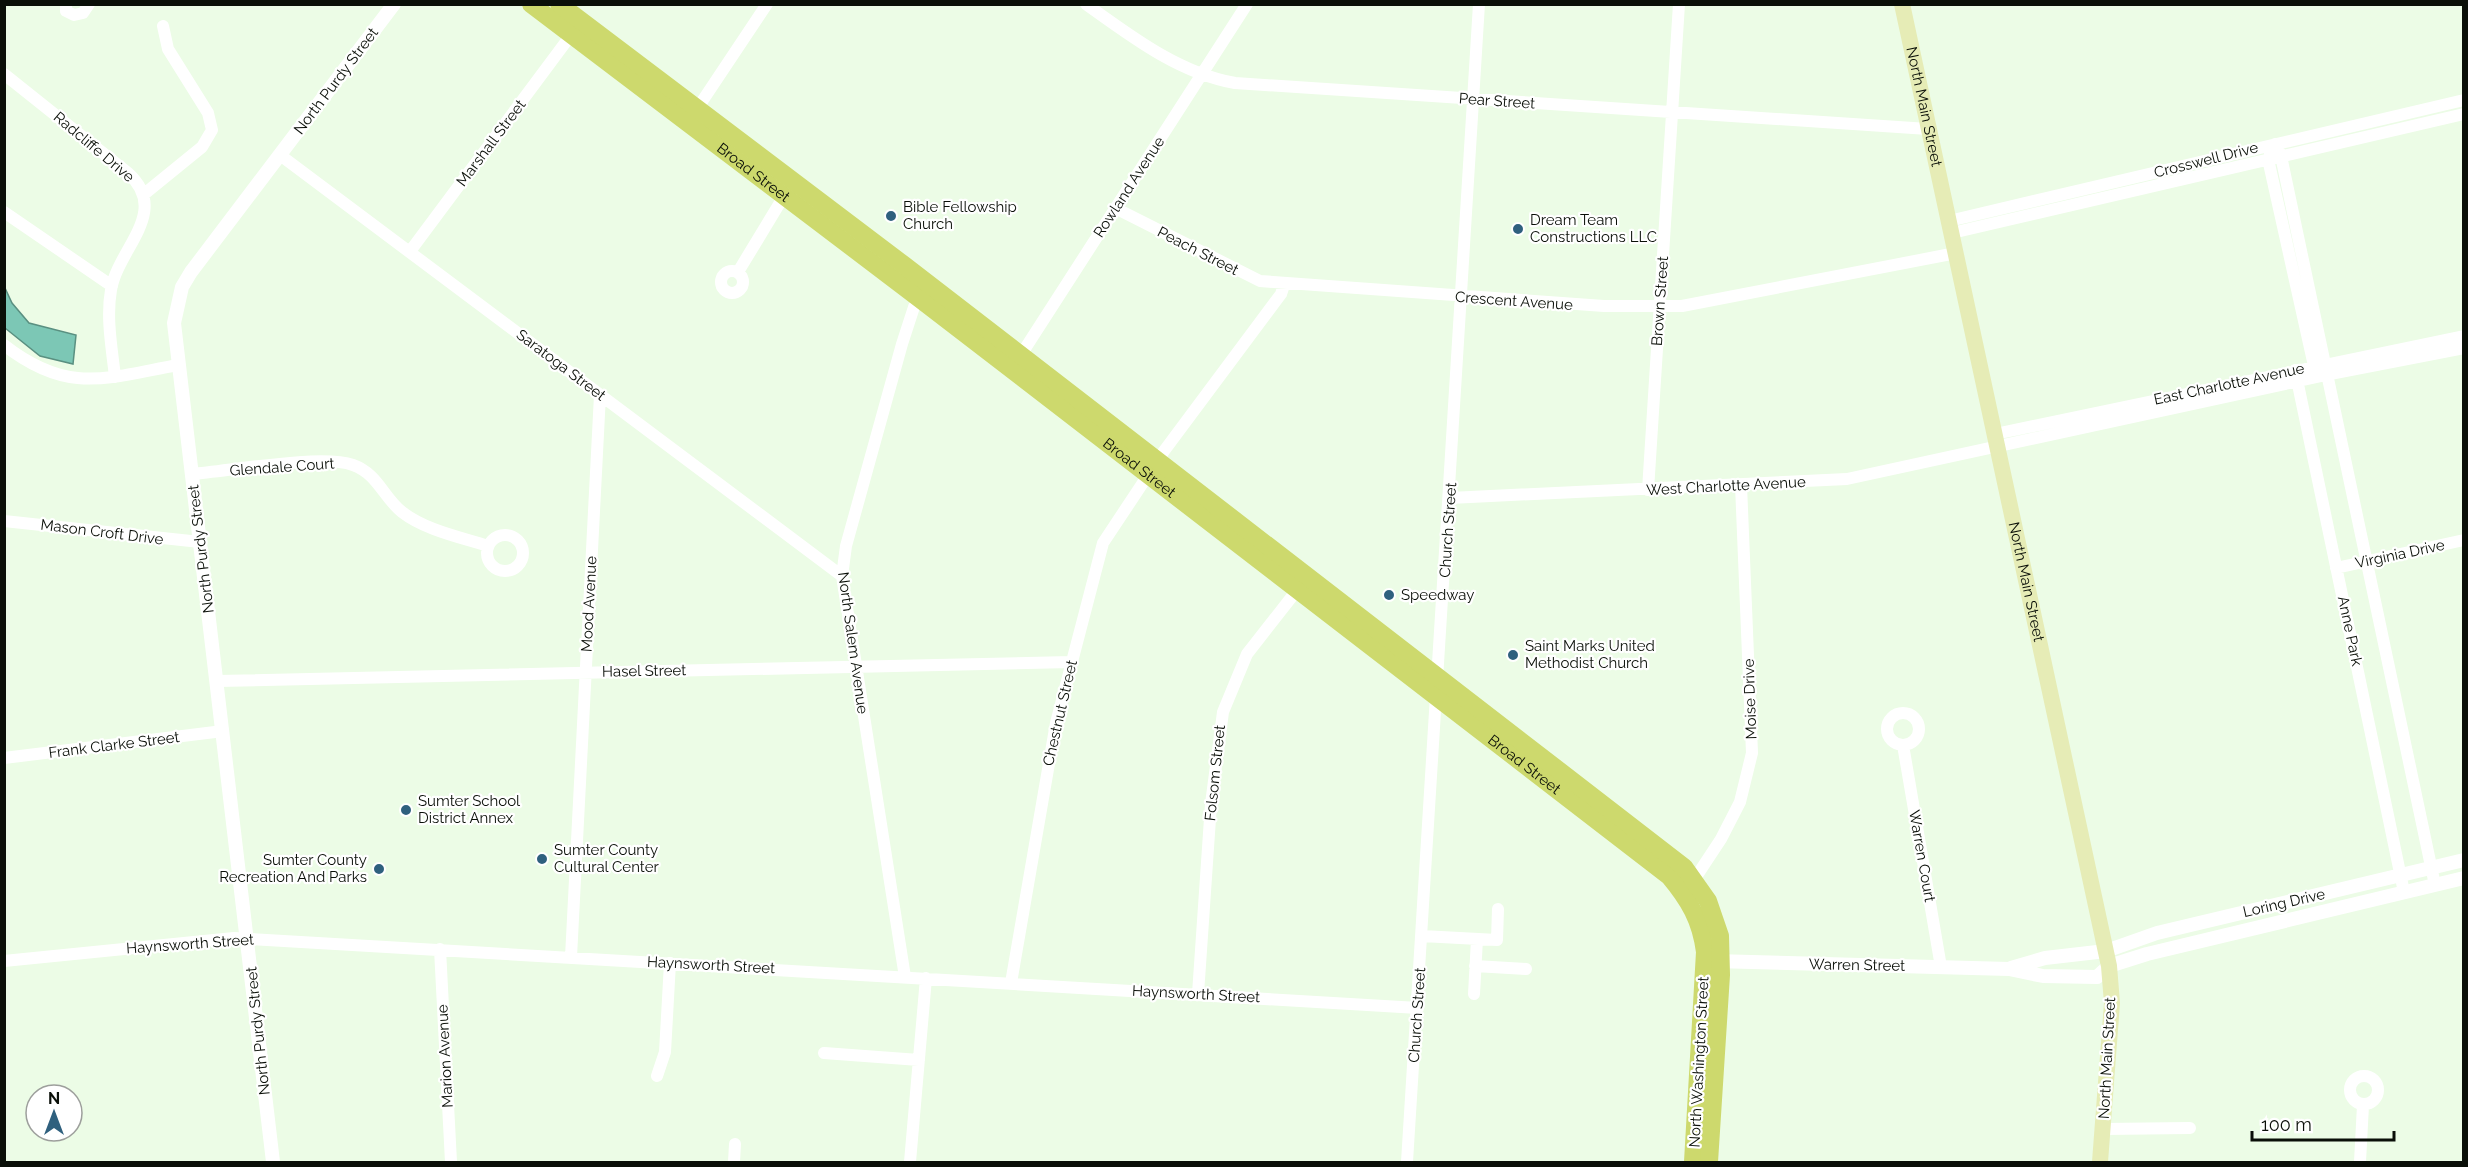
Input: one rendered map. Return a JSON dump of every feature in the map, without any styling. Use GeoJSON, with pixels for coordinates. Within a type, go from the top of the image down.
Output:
{"type":"FeatureCollection","features":[{"type":"Feature","properties":{"kind":"main road","name":"Broad Street"},"geometry":{"type":"LineString","coordinates":[[531,4],[784,196],[924,292]]}},
{"type":"Feature","properties":{"kind":"main road","name":"Broad Street"},"geometry":{"type":"LineString","coordinates":[[559,4],[698,110],[924,292],[1302,584],[1437,698],[1669,876],[1689,887]]}},
{"type":"Feature","properties":{"kind":"main road","name":"North Main Street"},"geometry":{"type":"LineString","coordinates":[[1902,4],[2108,958],[2112,1003],[2100,1162]]}},
{"type":"Feature","properties":{"kind":"main road","name":"Broad Street"},"geometry":{"type":"LineString","coordinates":[[1302,584],[1439,678],[1676,861],[1689,887],[1713,961]]}},
{"type":"Feature","properties":{"kind":"main road","name":"North Washington Street"},"geometry":{"type":"LineString","coordinates":[[1693,1162],[1713,961]]}},
{"type":"Feature","properties":{"kind":"main road","name":"North Washington Street"},"geometry":{"type":"LineString","coordinates":[[1709,1162],[1713,961]]}},
{"type":"Feature","properties":{"kind":"street"},"geometry":{"type":"LineString","coordinates":[[66,4],[66,11],[74,15],[83,13],[89,4]]}},
{"type":"Feature","properties":{"kind":"street","name":"North Purdy Street"},"geometry":{"type":"LineString","coordinates":[[273,1162],[174,323],[182,287],[394,4]]}},
{"type":"Feature","properties":{"kind":"street"},"geometry":{"type":"LineString","coordinates":[[698,110],[766,4]]}},
{"type":"Feature","properties":{"kind":"street","name":"Pear Street"},"geometry":{"type":"LineString","coordinates":[[1086,4],[1180,66],[1217,80],[1263,86],[1928,129]]}},
{"type":"Feature","properties":{"kind":"street","name":"Rowland Avenue"},"geometry":{"type":"LineString","coordinates":[[1016,362],[1247,4]]}},
{"type":"Feature","properties":{"kind":"street","name":"Church Street"},"geometry":{"type":"LineString","coordinates":[[1407,1162],[1439,678],[1479,4]]}},
{"type":"Feature","properties":{"kind":"street","name":"Brown Street"},"geometry":{"type":"LineString","coordinates":[[1648,490],[1679,4]]}},
{"type":"Feature","properties":{"kind":"street"},"geometry":{"type":"LineString","coordinates":[[143,195],[202,147],[212,130],[208,113],[168,49],[163,26]]}},
{"type":"Feature","properties":{"kind":"street","name":"Marshall Street"},"geometry":{"type":"LineString","coordinates":[[411,250],[571,35]]}},
{"type":"Feature","properties":{"kind":"street","name":"Radcliffe Drive"},"geometry":{"type":"LineString","coordinates":[[4,74],[128,173],[140,186],[143,195],[142,223],[112,285],[110,324],[115,378]]}},
{"type":"Feature","properties":{"kind":"street","name":"Crosswell Drive"},"geometry":{"type":"LineString","coordinates":[[1950,227],[2275,144],[2463,100]]}},
{"type":"Feature","properties":{"kind":"street","name":"Crosswell Drive"},"geometry":{"type":"LineString","coordinates":[[1950,227],[2282,156],[2463,114]]}},
{"type":"Feature","properties":{"kind":"street"},"geometry":{"type":"LineString","coordinates":[[2268,159],[2275,144]]}},
{"type":"Feature","properties":{"kind":"street","name":"Anne Park"},"geometry":{"type":"LineString","coordinates":[[2275,144],[2282,156],[2322,368]]}},
{"type":"Feature","properties":{"kind":"street","name":"Saratoga Street"},"geometry":{"type":"LineString","coordinates":[[280,155],[411,250],[842,576]]}},
{"type":"Feature","properties":{"kind":"street","name":"Anne Park"},"geometry":{"type":"LineString","coordinates":[[2268,159],[2322,368],[2367,561],[2435,885]]}},
{"type":"Feature","properties":{"kind":"street"},"geometry":{"type":"LineString","coordinates":[[738,272],[784,196]]}},
{"type":"Feature","properties":{"kind":"street","name":"Peach Street"},"geometry":{"type":"LineString","coordinates":[[1115,208],[1239,273],[1260,281],[1284,285]]}},
{"type":"Feature","properties":{"kind":"street"},"geometry":{"type":"LineString","coordinates":[[4,212],[112,285]]}},
{"type":"Feature","properties":{"kind":"street","name":"Crescent Avenue"},"geometry":{"type":"LineString","coordinates":[[1284,285],[1660,308],[1711,301],[1956,253]]}},
{"type":"Feature","properties":{"kind":"street"},"geometry":{"type":"LineString","coordinates":[[1152,468],[1281,294],[1284,285]]}},
{"type":"Feature","properties":{"kind":"street","name":"North Salem Avenue"},"geometry":{"type":"LineString","coordinates":[[905,977],[842,576],[846,546],[902,344],[914,307],[924,292]]}},
{"type":"Feature","properties":{"kind":"street","name":"East Charlotte Avenue"},"geometry":{"type":"LineString","coordinates":[[1997,441],[2296,376],[2463,336]]}},
{"type":"Feature","properties":{"kind":"street"},"geometry":{"type":"LineString","coordinates":[[4,345],[65,378],[90,381],[178,365]]}},
{"type":"Feature","properties":{"kind":"street","name":"East Charlotte Avenue"},"geometry":{"type":"LineString","coordinates":[[2322,368],[2463,348]]}},
{"type":"Feature","properties":{"kind":"street","name":"Anne Park"},"geometry":{"type":"LineString","coordinates":[[2296,376],[2404,892]]}},
{"type":"Feature","properties":{"kind":"street","name":"Mood Avenue"},"geometry":{"type":"LineString","coordinates":[[571,957],[600,395]]}},
{"type":"Feature","properties":{"kind":"street","name":"West Charlotte Avenue"},"geometry":{"type":"LineString","coordinates":[[1450,498],[1847,479],[1997,441]]}},
{"type":"Feature","properties":{"kind":"street","name":"Glendale Court"},"geometry":{"type":"LineString","coordinates":[[192,474],[294,464],[345,463],[372,475],[403,513],[424,524],[488,546]]}},
{"type":"Feature","properties":{"kind":"street","name":"Chestnut Street"},"geometry":{"type":"LineString","coordinates":[[1011,983],[1048,764],[1071,662],[1103,543],[1152,468]]}},
{"type":"Feature","properties":{"kind":"street","name":"Moise Drive"},"geometry":{"type":"LineString","coordinates":[[1689,887],[1721,839],[1740,802],[1752,753],[1741,485]]}},
{"type":"Feature","properties":{"kind":"street","name":"Mason Croft Drive"},"geometry":{"type":"LineString","coordinates":[[5,520],[200,542]]}},
{"type":"Feature","properties":{"kind":"street","name":"Virginia Drive"},"geometry":{"type":"LineString","coordinates":[[2336,568],[2463,540]]}},
{"type":"Feature","properties":{"kind":"street","name":"Folsom Street"},"geometry":{"type":"LineString","coordinates":[[1198,994],[1211,804],[1222,712],[1247,654],[1302,584]]}},
{"type":"Feature","properties":{"kind":"street","name":"Hasel Street"},"geometry":{"type":"LineString","coordinates":[[217,681],[1071,662]]}},
{"type":"Feature","properties":{"kind":"street","name":"Frank Clarke Street"},"geometry":{"type":"LineString","coordinates":[[4,758],[223,731]]}},
{"type":"Feature","properties":{"kind":"street","name":"Warren Court"},"geometry":{"type":"LineString","coordinates":[[1903,745],[1941,967]]}},
{"type":"Feature","properties":{"kind":"street","name":"Loring Drive"},"geometry":{"type":"LineString","coordinates":[[2108,958],[2157,933],[2463,860]]}},
{"type":"Feature","properties":{"kind":"street","name":"Loring Drive"},"geometry":{"type":"LineString","coordinates":[[2108,958],[2147,954],[2463,878]]}},
{"type":"Feature","properties":{"kind":"street"},"geometry":{"type":"LineString","coordinates":[[1422,936],[1497,940],[1498,909]]}},
{"type":"Feature","properties":{"kind":"street","name":"Haynsworth Street"},"geometry":{"type":"LineString","coordinates":[[4,962],[161,943],[248,939],[1418,1008]]}},
{"type":"Feature","properties":{"kind":"street"},"geometry":{"type":"LineString","coordinates":[[1474,994],[1477,939]]}},
{"type":"Feature","properties":{"kind":"street","name":"Marion Avenue"},"geometry":{"type":"LineString","coordinates":[[440,949],[451,1162]]}},
{"type":"Feature","properties":{"kind":"street","name":"Warren Street"},"geometry":{"type":"LineString","coordinates":[[2009,969],[2045,958],[2108,958]]}},
{"type":"Feature","properties":{"kind":"street","name":"Warren Street"},"geometry":{"type":"LineString","coordinates":[[1713,961],[2009,969],[2043,976],[2097,977],[2108,958]]}},
{"type":"Feature","properties":{"kind":"street"},"geometry":{"type":"LineString","coordinates":[[657,1076],[665,1052],[670,963]]}},
{"type":"Feature","properties":{"kind":"street"},"geometry":{"type":"LineString","coordinates":[[1475,966],[1527,969]]}},
{"type":"Feature","properties":{"kind":"street"},"geometry":{"type":"LineString","coordinates":[[910,1162],[926,978]]}},
{"type":"Feature","properties":{"kind":"street"},"geometry":{"type":"LineString","coordinates":[[824,1053],[919,1060]]}},
{"type":"Feature","properties":{"kind":"street"},"geometry":{"type":"LineString","coordinates":[[2360,1162],[2363,1105]]}},
{"type":"Feature","properties":{"kind":"street"},"geometry":{"type":"LineString","coordinates":[[2103,1129],[2190,1128]]}},
{"type":"Feature","properties":{"kind":"street"},"geometry":{"type":"LineString","coordinates":[[734,1162],[735,1144]]}},
{"type":"Feature","properties":{"kind":"water"},"geometry":{"type":"Polygon","coordinates":[[[5,288],[12,303],[29,323],[76,335],[73,364],[40,356],[5,328],[5,288]]]}},
{"type":"Feature","properties":{"kind":"place","name":"Bible Fellowship Church"},"geometry":{"type":"Point","coordinates":[891,216]}},
{"type":"Feature","properties":{"kind":"place","name":"Dream Team Constructions LLC"},"geometry":{"type":"Point","coordinates":[1518,229]}},
{"type":"Feature","properties":{"kind":"place","name":"Speedway"},"geometry":{"type":"Point","coordinates":[1389,595]}},
{"type":"Feature","properties":{"kind":"place","name":"Saint Marks United Methodist Church"},"geometry":{"type":"Point","coordinates":[1513,655]}},
{"type":"Feature","properties":{"kind":"place","name":"Sumter School District Annex"},"geometry":{"type":"Point","coordinates":[406,810]}},
{"type":"Feature","properties":{"kind":"place","name":"Sumter County Cultural Center"},"geometry":{"type":"Point","coordinates":[542,859]}},
{"type":"Feature","properties":{"kind":"place","name":"Sumter County Recreation And Parks"},"geometry":{"type":"Point","coordinates":[379,869]}}]}
